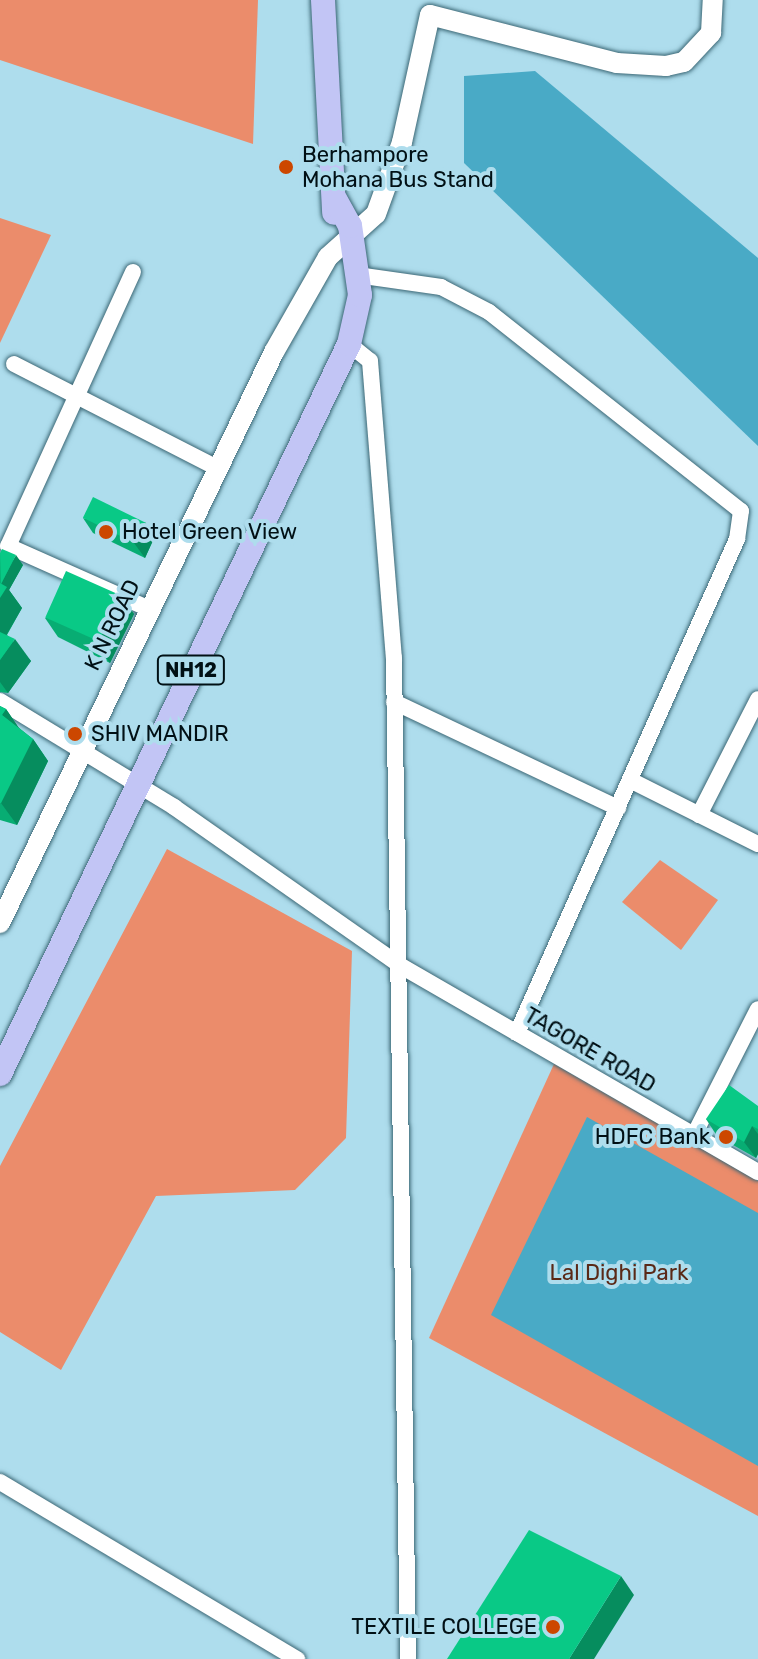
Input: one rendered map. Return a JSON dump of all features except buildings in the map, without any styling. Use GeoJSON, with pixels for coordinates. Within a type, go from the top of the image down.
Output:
{"type":"FeatureCollection","features":[{"type":"Feature","properties":{"kind":"main road","name":"NH12"},"geometry":{"type":"LineString","coordinates":[[0,1074],[136,783],[349,344],[355,268],[334,197],[323,0]]}},
{"type":"Feature","properties":{"kind":"street"},"geometry":{"type":"LineString","coordinates":[[430,8],[617,63],[666,66],[684,62],[711,33],[713,0]]}},
{"type":"Feature","properties":{"kind":"street","name":"K N ROAD"},"geometry":{"type":"LineString","coordinates":[[0,923],[78,750],[217,468],[346,236],[376,214],[388,189],[430,8]]}},
{"type":"Feature","properties":{"kind":"street"},"geometry":{"type":"LineString","coordinates":[[355,268],[441,287],[489,312],[741,511],[737,539],[517,1033]]}},
{"type":"Feature","properties":{"kind":"street"},"geometry":{"type":"LineString","coordinates":[[0,563],[4,544],[133,272]]}},
{"type":"Feature","properties":{"kind":"street"},"geometry":{"type":"LineString","coordinates":[[349,344],[370,361],[379,428],[394,702],[401,966],[408,1659]]}},
{"type":"Feature","properties":{"kind":"street"},"geometry":{"type":"LineString","coordinates":[[14,364],[217,468]]}},
{"type":"Feature","properties":{"kind":"street"},"geometry":{"type":"LineString","coordinates":[[4,544],[147,608]]}},
{"type":"Feature","properties":{"kind":"street","name":"TAGORE ROAD"},"geometry":{"type":"LineString","coordinates":[[0,701],[136,783],[401,966],[758,1172]]}},
{"type":"Feature","properties":{"kind":"street"},"geometry":{"type":"LineString","coordinates":[[394,702],[618,808]]}},
{"type":"Feature","properties":{"kind":"street"},"geometry":{"type":"LineString","coordinates":[[699,815],[757,704]]}},
{"type":"Feature","properties":{"kind":"street"},"geometry":{"type":"LineString","coordinates":[[630,780],[758,844]]}},
{"type":"Feature","properties":{"kind":"street"},"geometry":{"type":"LineString","coordinates":[[694,1135],[758,1009]]}},
{"type":"Feature","properties":{"kind":"street"},"geometry":{"type":"LineString","coordinates":[[0,1482],[297,1659]]}},
{"type":"Feature","properties":{"kind":"green space"},"geometry":{"type":"Polygon","coordinates":[[[0,0],[258,0],[253,144],[0,60],[0,0]]]}},
{"type":"Feature","properties":{"kind":"green space"},"geometry":{"type":"Polygon","coordinates":[[[0,218],[51,235],[0,343],[0,218]]]}},
{"type":"Feature","properties":{"kind":"green space"},"geometry":{"type":"Polygon","coordinates":[[[167,849],[352,951],[346,1138],[295,1190],[156,1196],[61,1370],[0,1332],[0,1166],[167,849]]]}},
{"type":"Feature","properties":{"kind":"green space"},"geometry":{"type":"Polygon","coordinates":[[[660,860],[718,900],[681,950],[622,902],[660,860]]]}},
{"type":"Feature","properties":{"kind":"green space","name":"Lal Dighi Park"},"geometry":{"type":"Polygon","coordinates":[[[554,1064],[758,1181],[758,1516],[429,1338],[554,1064]]]}},
{"type":"Feature","properties":{"kind":"water"},"geometry":{"type":"Polygon","coordinates":[[[535,71],[758,258],[758,446],[464,163],[464,76],[535,71]]]}},
{"type":"Feature","properties":{"kind":"water","name":"Lal Dighi Park"},"geometry":{"type":"Polygon","coordinates":[[[587,1117],[758,1213],[758,1466],[491,1315],[587,1117]]]}},
{"type":"Feature","properties":{"kind":"place","name":"Berhampore Mohana Bus Stand"},"geometry":{"type":"Point","coordinates":[286,167]}},
{"type":"Feature","properties":{"kind":"place","name":"Hotel Green View"},"geometry":{"type":"Point","coordinates":[106,532]}},
{"type":"Feature","properties":{"kind":"place","name":"SHIV MANDIR"},"geometry":{"type":"Point","coordinates":[75,734]}},
{"type":"Feature","properties":{"kind":"place","name":"HDFC Bank"},"geometry":{"type":"Point","coordinates":[726,1137]}},
{"type":"Feature","properties":{"kind":"place","name":"TEXTILE COLLEGE"},"geometry":{"type":"Point","coordinates":[553,1627]}}]}
